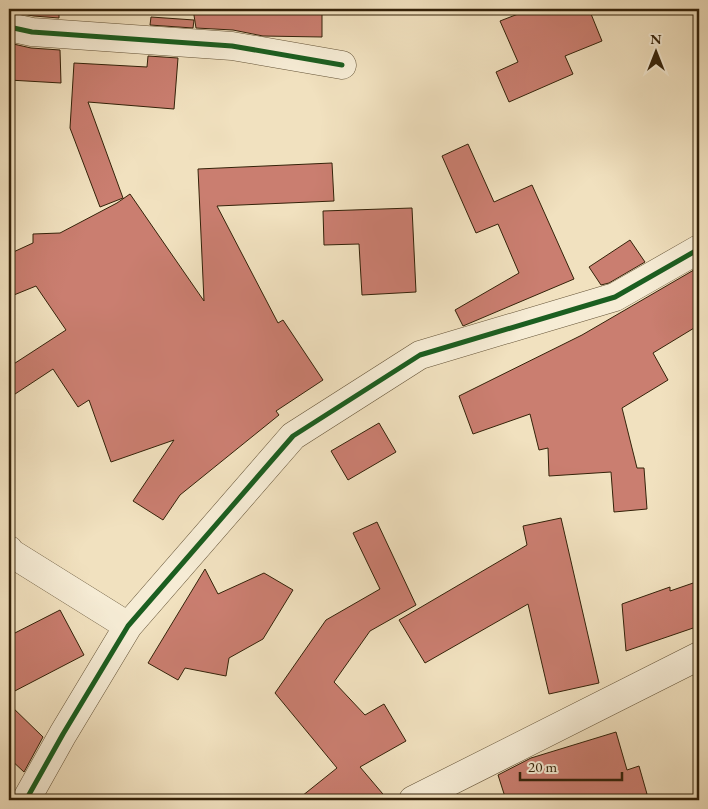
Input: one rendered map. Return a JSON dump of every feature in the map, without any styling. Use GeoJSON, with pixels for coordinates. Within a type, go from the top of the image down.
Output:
{"type":"FeatureCollection","features":[{"type":"Feature","properties":{"kind":"street"},"geometry":{"type":"LineString","coordinates":[[9,27],[32,32],[232,46],[342,65]]}},
{"type":"Feature","properties":{"kind":"street"},"geometry":{"type":"LineString","coordinates":[[26,800],[128,626],[293,436],[420,355],[615,297],[699,249]]}},
{"type":"Feature","properties":{"kind":"street"},"geometry":{"type":"LineString","coordinates":[[9,550],[128,626]]}},
{"type":"Feature","properties":{"kind":"street"},"geometry":{"type":"LineString","coordinates":[[413,800],[699,656]]}},
{"type":"Feature","properties":{"kind":"building"},"geometry":{"type":"Polygon","coordinates":[[[9,9],[59,9],[59,18],[9,12],[9,9]]]}},
{"type":"Feature","properties":{"kind":"building"},"geometry":{"type":"Polygon","coordinates":[[[193,9],[322,9],[322,37],[263,36],[233,30],[196,28],[193,9]]]}},
{"type":"Feature","properties":{"kind":"building"},"geometry":{"type":"Polygon","coordinates":[[[531,9],[589,9],[602,41],[565,56],[573,74],[509,102],[496,72],[518,62],[500,21],[531,9]]]}},
{"type":"Feature","properties":{"kind":"building"},"geometry":{"type":"Polygon","coordinates":[[[151,17],[194,20],[193,28],[150,25],[151,17]]]}},
{"type":"Feature","properties":{"kind":"building"},"geometry":{"type":"Polygon","coordinates":[[[9,43],[31,48],[60,50],[61,83],[9,80],[9,43]]]}},
{"type":"Feature","properties":{"kind":"building"},"geometry":{"type":"Polygon","coordinates":[[[148,56],[178,58],[174,109],[88,102],[123,198],[100,207],[70,128],[74,63],[147,67],[148,56]]]}},
{"type":"Feature","properties":{"kind":"building"},"geometry":{"type":"Polygon","coordinates":[[[468,144],[494,202],[532,185],[574,279],[463,326],[455,310],[519,273],[498,224],[476,233],[442,156],[468,144]]]}},
{"type":"Feature","properties":{"kind":"building"},"geometry":{"type":"Polygon","coordinates":[[[332,163],[334,201],[217,206],[278,323],[283,320],[323,380],[276,411],[279,415],[180,495],[163,520],[133,501],[174,440],[111,462],[89,400],[78,407],[53,369],[9,398],[9,367],[66,330],[36,286],[9,297],[9,254],[33,243],[33,234],[60,233],[117,203],[130,194],[204,301],[198,169],[332,163]]]}},
{"type":"Feature","properties":{"kind":"building"},"geometry":{"type":"Polygon","coordinates":[[[412,208],[416,292],[362,295],[359,244],[324,245],[323,211],[412,208]]]}},
{"type":"Feature","properties":{"kind":"building"},"geometry":{"type":"Polygon","coordinates":[[[630,240],[645,262],[609,283],[601,285],[589,267],[630,240]]]}},
{"type":"Feature","properties":{"kind":"building"},"geometry":{"type":"Polygon","coordinates":[[[699,267],[699,325],[653,353],[668,380],[622,408],[637,468],[644,468],[647,509],[614,512],[611,472],[549,476],[548,448],[539,450],[530,414],[473,434],[459,396],[582,335],[699,267]]]}},
{"type":"Feature","properties":{"kind":"building"},"geometry":{"type":"Polygon","coordinates":[[[379,423],[396,452],[348,480],[331,451],[379,423]]]}},
{"type":"Feature","properties":{"kind":"building"},"geometry":{"type":"Polygon","coordinates":[[[561,518],[599,683],[549,694],[528,604],[425,663],[399,620],[527,545],[523,526],[561,518]]]}},
{"type":"Feature","properties":{"kind":"building"},"geometry":{"type":"Polygon","coordinates":[[[377,522],[416,605],[370,631],[334,682],[365,715],[384,704],[406,741],[360,767],[388,800],[297,800],[337,768],[275,693],[326,620],[380,589],[353,533],[377,522]]]}},
{"type":"Feature","properties":{"kind":"building"},"geometry":{"type":"Polygon","coordinates":[[[205,569],[218,594],[264,573],[293,590],[263,639],[229,658],[226,676],[185,668],[178,680],[148,663],[205,569]]]}},
{"type":"Feature","properties":{"kind":"building"},"geometry":{"type":"Polygon","coordinates":[[[699,581],[699,626],[626,651],[622,604],[670,587],[670,591],[699,581]]]}},
{"type":"Feature","properties":{"kind":"building"},"geometry":{"type":"Polygon","coordinates":[[[60,610],[84,655],[9,694],[9,636],[60,610]]]}},
{"type":"Feature","properties":{"kind":"building"},"geometry":{"type":"Polygon","coordinates":[[[9,704],[43,737],[24,772],[9,758],[9,704]]]}},
{"type":"Feature","properties":{"kind":"building"},"geometry":{"type":"Polygon","coordinates":[[[616,732],[627,770],[639,766],[647,794],[626,800],[506,800],[498,775],[531,758],[616,732]]]}},
{"type":"Feature","properties":{"kind":"cycle path"},"geometry":{"type":"LineString","coordinates":[[9,27],[32,32],[232,46],[342,65]]}},
{"type":"Feature","properties":{"kind":"cycle path"},"geometry":{"type":"LineString","coordinates":[[26,800],[128,626],[293,436],[420,355],[615,297],[699,249]]}}]}
